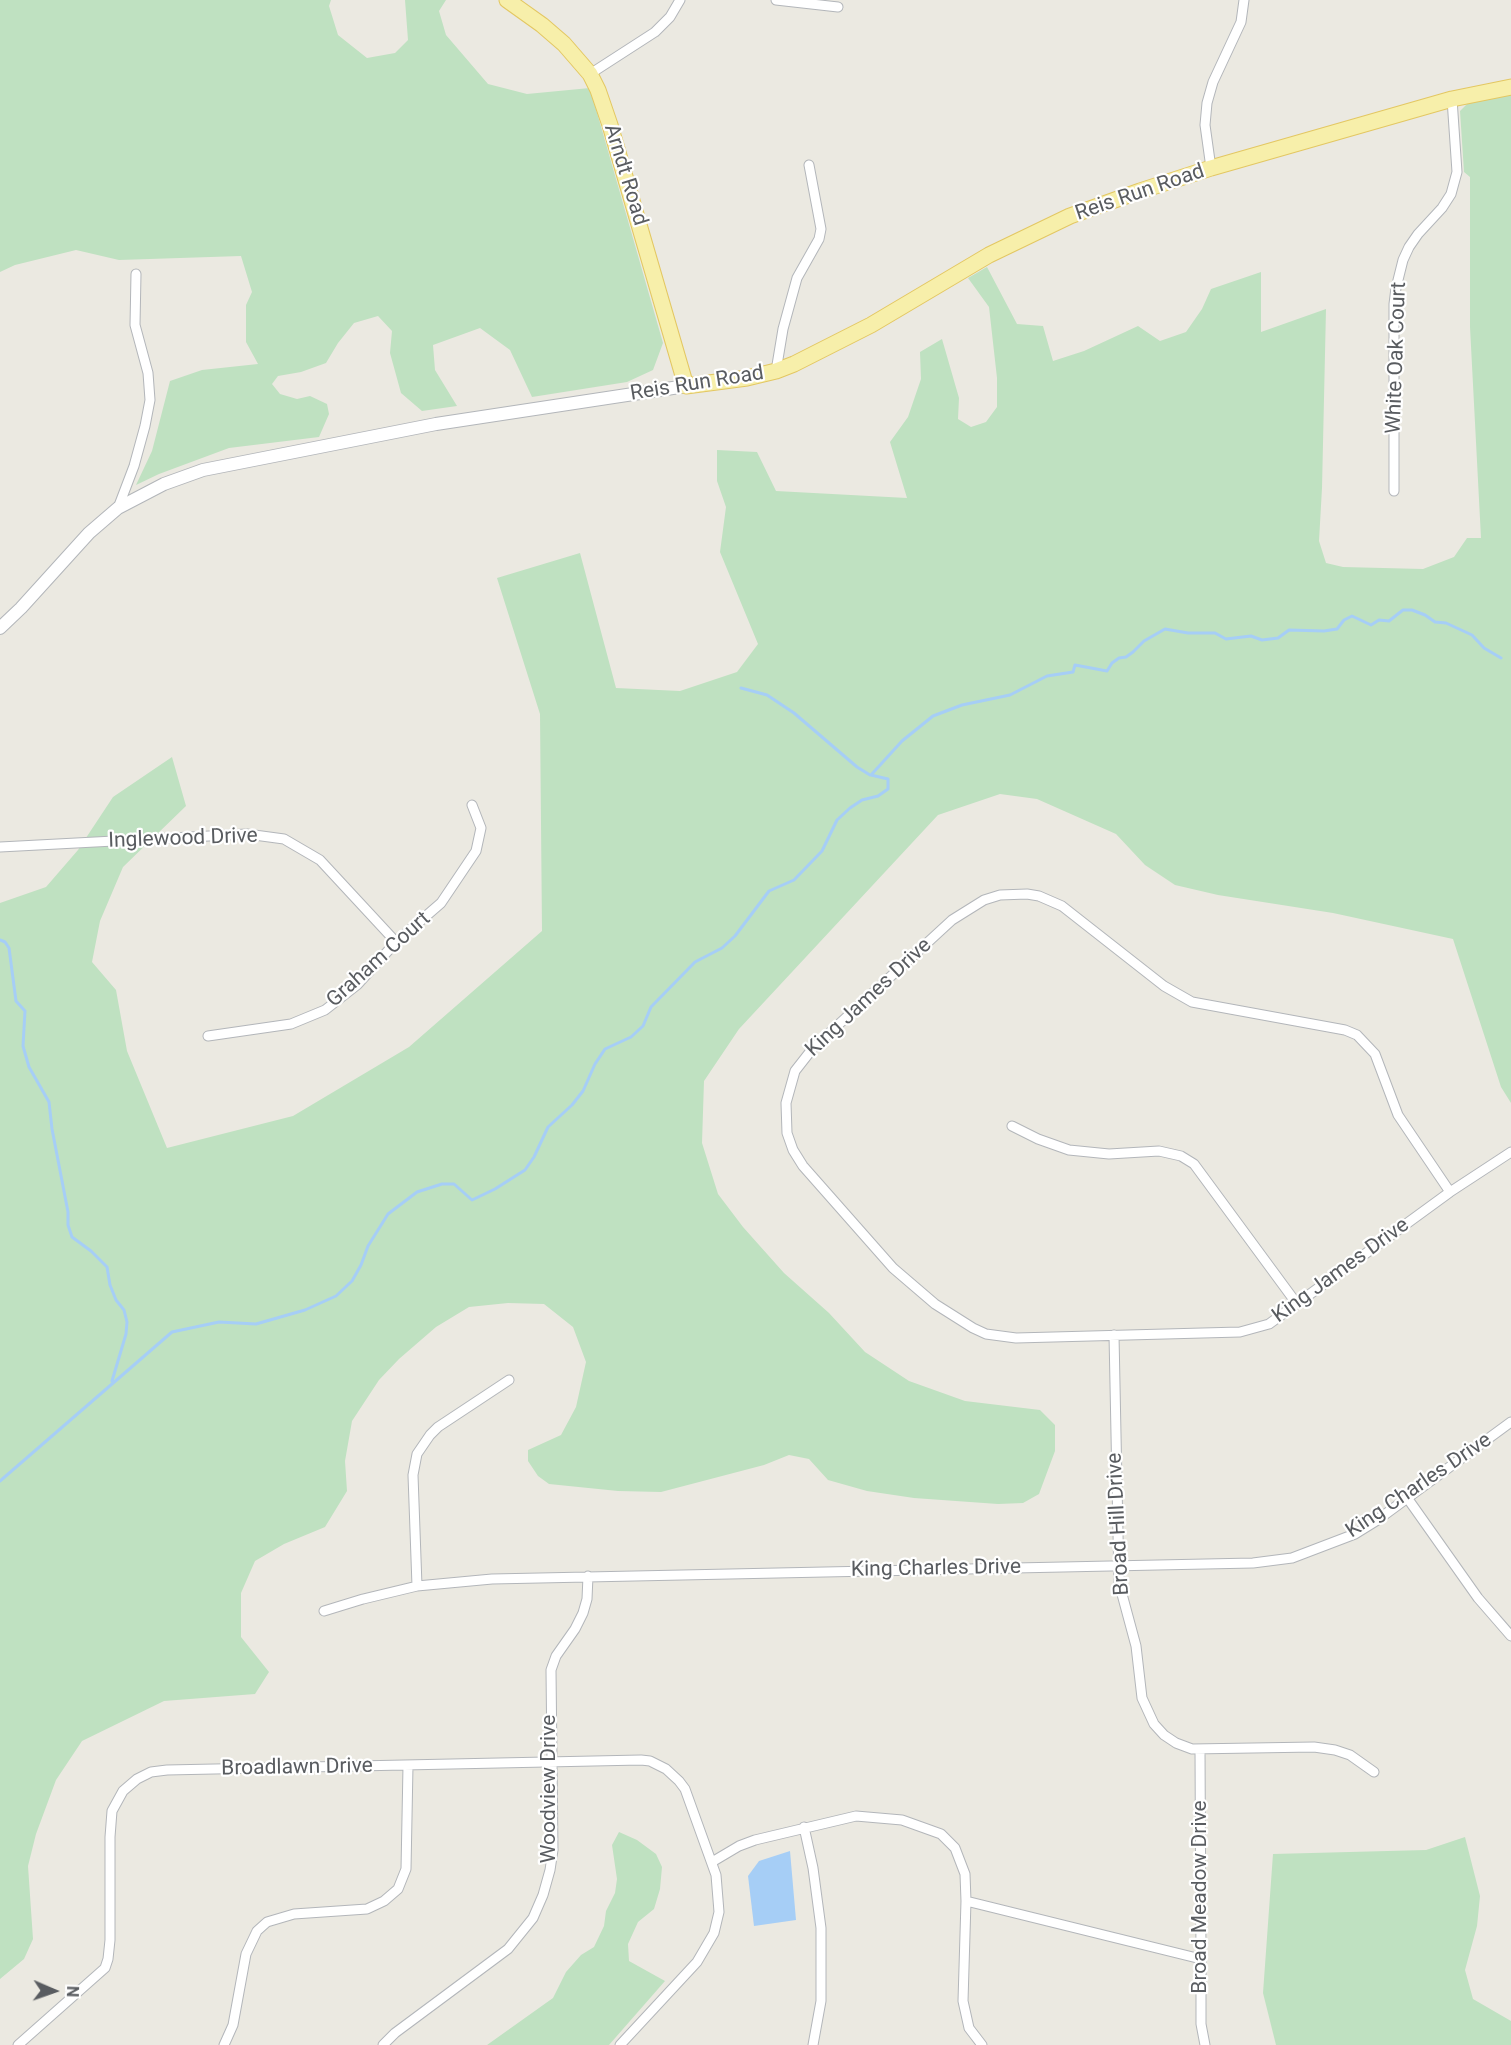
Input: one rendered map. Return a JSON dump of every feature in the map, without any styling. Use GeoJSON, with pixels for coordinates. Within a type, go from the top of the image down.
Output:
{"type":"FeatureCollection","features":[{"type":"Feature","properties":{"kind":"main road","name":"Arndt Road"},"geometry":{"type":"LineString","coordinates":[[507,0],[564,44],[590,74],[598,90],[686,386]]}},
{"type":"Feature","properties":{"kind":"main road","name":"Reis Run Road"},"geometry":{"type":"LineString","coordinates":[[686,386],[747,378],[776,371],[871,326],[989,255],[1080,213],[1211,168],[1452,99],[1511,87]]}},
{"type":"Feature","properties":{"kind":"street"},"geometry":{"type":"LineString","coordinates":[[590,74],[655,32],[670,17],[680,0]]}},
{"type":"Feature","properties":{"kind":"street"},"geometry":{"type":"LineString","coordinates":[[776,0],[838,7]]}},
{"type":"Feature","properties":{"kind":"street"},"geometry":{"type":"LineString","coordinates":[[1211,168],[1205,124],[1207,103],[1213,82],[1241,22],[1244,0]]}},
{"type":"Feature","properties":{"kind":"street","name":"White Oak Court"},"geometry":{"type":"LineString","coordinates":[[1394,491],[1394,304],[1396,288],[1409,247],[1452,194],[1457,172],[1452,99]]}},
{"type":"Feature","properties":{"kind":"street"},"geometry":{"type":"LineString","coordinates":[[776,371],[783,329],[797,278],[819,239],[821,229],[809,165]]}},
{"type":"Feature","properties":{"kind":"street"},"geometry":{"type":"LineString","coordinates":[[117,508],[134,466],[146,426],[150,400],[148,373],[135,325],[136,274]]}},
{"type":"Feature","properties":{"kind":"street","name":"Reis Run Road"},"geometry":{"type":"LineString","coordinates":[[0,628],[89,533],[117,508],[164,484],[203,470],[436,424],[686,386]]}},
{"type":"Feature","properties":{"kind":"street","name":"Graham Court"},"geometry":{"type":"LineString","coordinates":[[208,1036],[291,1024],[325,1010],[357,985],[396,942],[441,903],[476,851],[481,828],[472,805]]}},
{"type":"Feature","properties":{"kind":"street","name":"Inglewood Drive"},"geometry":{"type":"LineString","coordinates":[[0,847],[247,834],[284,838],[320,860],[396,942]]}},
{"type":"Feature","properties":{"kind":"street","name":"King James Drive"},"geometry":{"type":"LineString","coordinates":[[1450,1192],[1398,1115],[1375,1054],[1357,1035],[1345,1030],[1192,1002],[1164,986],[1076,915],[1051,900],[1039,896],[1014,894],[984,900],[952,920],[803,1059],[795,1071],[786,1103],[788,1133],[803,1166],[893,1268],[927,1298],[960,1320],[986,1334],[1007,1337],[1240,1332],[1269,1324],[1450,1192],[1511,1152]]}},
{"type":"Feature","properties":{"kind":"street"},"geometry":{"type":"LineString","coordinates":[[1012,1126],[1038,1139],[1069,1150],[1102,1154],[1159,1151],[1181,1156],[1194,1164],[1297,1304]]}},
{"type":"Feature","properties":{"kind":"street","name":"Broad Hill Drive"},"geometry":{"type":"LineString","coordinates":[[1114,1335],[1120,1595],[1133,1632],[1138,1682],[1147,1712],[1164,1735],[1184,1747],[1200,1749],[1314,1746],[1350,1755],[1374,1772]]}},
{"type":"Feature","properties":{"kind":"street"},"geometry":{"type":"LineString","coordinates":[[417,1586],[413,1475],[417,1454],[438,1427],[509,1380]]}},
{"type":"Feature","properties":{"kind":"street","name":"King Charles Drive"},"geometry":{"type":"LineString","coordinates":[[324,1611],[417,1586],[492,1579],[1253,1563],[1292,1558],[1355,1534],[1408,1499],[1511,1422]]}},
{"type":"Feature","properties":{"kind":"street"},"geometry":{"type":"LineString","coordinates":[[1408,1499],[1479,1598],[1511,1636]]}},
{"type":"Feature","properties":{"kind":"street","name":"Woodview Drive"},"geometry":{"type":"LineString","coordinates":[[383,2045],[395,2033],[508,1948],[533,1918],[543,1895],[553,1850],[551,1670],[556,1656],[583,1613],[587,1599],[588,1576]]}},
{"type":"Feature","properties":{"kind":"street","name":"Broad Meadow Drive"},"geometry":{"type":"LineString","coordinates":[[1200,1749],[1200,1959],[1205,2045]]}},
{"type":"Feature","properties":{"kind":"street","name":"Broadlawn Drive"},"geometry":{"type":"LineString","coordinates":[[18,2045],[105,1968],[110,1940],[112,1810],[123,1791],[137,1779],[151,1772],[641,1760],[650,1761],[666,1769],[680,1781],[690,1799],[716,1875],[719,1903],[714,1933],[697,1962],[620,2045]]}},
{"type":"Feature","properties":{"kind":"street"},"geometry":{"type":"LineString","coordinates":[[224,2045],[233,2025],[246,1954],[257,1931],[267,1922],[294,1914],[367,1909],[384,1901],[398,1889],[406,1869],[408,1766]]}},
{"type":"Feature","properties":{"kind":"street"},"geometry":{"type":"LineString","coordinates":[[712,1862],[754,1840],[856,1816],[902,1820],[941,1834],[960,1855],[965,1874],[963,2001],[969,2028],[982,2045]]}},
{"type":"Feature","properties":{"kind":"street"},"geometry":{"type":"LineString","coordinates":[[804,1827],[813,1868],[821,1928],[820,2001],[813,2045]]}},
{"type":"Feature","properties":{"kind":"street"},"geometry":{"type":"LineString","coordinates":[[966,1901],[1200,1959]]}},
{"type":"Feature","properties":{"kind":"green space"},"geometry":{"type":"Polygon","coordinates":[[[0,0],[331,0],[329,6],[338,35],[367,58],[395,53],[408,40],[405,0],[446,0],[439,11],[446,35],[488,84],[527,94],[590,88],[663,343],[653,370],[627,382],[532,397],[510,350],[480,328],[433,345],[435,370],[457,406],[422,411],[401,393],[390,353],[392,331],[378,316],[354,323],[326,363],[301,372],[278,376],[272,384],[280,394],[297,399],[310,396],[327,404],[329,414],[319,437],[229,448],[136,485],[152,451],[170,381],[202,370],[258,364],[246,342],[246,305],[252,292],[241,256],[119,260],[76,250],[15,265],[0,272],[0,0]]]}},
{"type":"Feature","properties":{"kind":"green space"},"geometry":{"type":"Polygon","coordinates":[[[1511,95],[1511,1103],[1501,1087],[1453,939],[1333,913],[1218,895],[1175,885],[1145,865],[1116,834],[1037,799],[1000,794],[938,815],[739,1029],[704,1081],[702,1143],[718,1194],[743,1227],[784,1273],[829,1313],[865,1352],[909,1381],[965,1401],[1040,1410],[1055,1425],[1055,1451],[1039,1494],[1023,1503],[998,1504],[914,1498],[867,1491],[828,1480],[809,1459],[789,1455],[764,1465],[661,1492],[618,1491],[549,1484],[538,1476],[528,1461],[528,1450],[561,1435],[576,1407],[586,1362],[573,1327],[544,1304],[508,1303],[469,1307],[436,1327],[399,1359],[379,1380],[352,1421],[345,1461],[347,1491],[325,1527],[284,1544],[255,1561],[241,1593],[241,1637],[269,1672],[255,1694],[164,1701],[82,1741],[56,1780],[36,1834],[28,1866],[33,1939],[24,1959],[0,1979],[0,903],[46,887],[78,850],[113,797],[172,757],[186,806],[123,867],[100,921],[92,962],[116,990],[127,1051],[167,1148],[293,1116],[409,1047],[542,931],[540,714],[497,578],[580,553],[616,688],[680,691],[737,672],[758,644],[720,552],[726,507],[717,481],[717,450],[757,452],[776,491],[907,498],[890,442],[908,417],[921,379],[920,352],[942,339],[959,398],[958,419],[971,427],[986,422],[997,407],[997,378],[989,307],[968,278],[987,267],[1017,324],[1043,326],[1053,361],[1084,351],[1138,326],[1160,341],[1186,332],[1202,309],[1211,289],[1261,272],[1261,332],[1326,309],[1319,541],[1326,563],[1343,567],[1423,569],[1454,557],[1467,538],[1481,538],[1470,327],[1470,177],[1464,172],[1460,111],[1469,102],[1511,95]]]}},
{"type":"Feature","properties":{"kind":"green space"},"geometry":{"type":"Polygon","coordinates":[[[619,1832],[637,1840],[656,1854],[662,1867],[660,1889],[654,1909],[638,1922],[628,1944],[629,1961],[665,1981],[609,2045],[487,2045],[553,1998],[566,1972],[581,1955],[594,1947],[604,1926],[606,1911],[615,1893],[617,1879],[612,1845],[619,1832]]]}},
{"type":"Feature","properties":{"kind":"green space"},"geometry":{"type":"Polygon","coordinates":[[[1465,1837],[1480,1896],[1477,1926],[1465,1970],[1473,1999],[1511,2021],[1511,2045],[1276,2045],[1263,1993],[1273,1854],[1426,1850],[1465,1837]]]}},
{"type":"Feature","properties":{"kind":"water"},"geometry":{"type":"Polygon","coordinates":[[[790,1851],[796,1920],[754,1926],[748,1876],[759,1861],[790,1851]]]}},
{"type":"Feature","properties":{"kind":"waterway"},"geometry":{"type":"LineString","coordinates":[[0,1481],[172,1332],[219,1322],[256,1324],[305,1310],[336,1296],[352,1281],[368,1246],[388,1214],[417,1192],[442,1184],[454,1184],[472,1200],[525,1170],[534,1157],[548,1127],[572,1105],[583,1091],[595,1064],[605,1049],[631,1037],[643,1026],[651,1007],[695,962],[722,948],[735,936],[769,891],[794,880],[822,851],[837,820],[850,808],[888,789],[888,779],[871,775],[902,741],[933,716],[962,705],[1010,695],[1047,676],[1073,672],[1075,665],[1107,671],[1112,663],[1119,658],[1126,657],[1144,641],[1165,629],[1188,633],[1215,633],[1226,639],[1251,636],[1262,640],[1278,638],[1289,630],[1337,629],[1344,620],[1352,616],[1371,625],[1379,620],[1389,621],[1403,610],[1412,610],[1435,622],[1446,623],[1472,635],[1484,648],[1501,658]]}},
{"type":"Feature","properties":{"kind":"waterway"},"geometry":{"type":"LineString","coordinates":[[741,688],[767,695],[794,713],[857,767],[870,775]]}},
{"type":"Feature","properties":{"kind":"waterway"},"geometry":{"type":"LineString","coordinates":[[0,940],[5,942],[9,948],[16,1001],[25,1011],[23,1046],[29,1067],[49,1102],[68,1212],[68,1225],[72,1237],[107,1267],[110,1285],[116,1300],[124,1310],[127,1322],[126,1334],[112,1381]]}}]}
